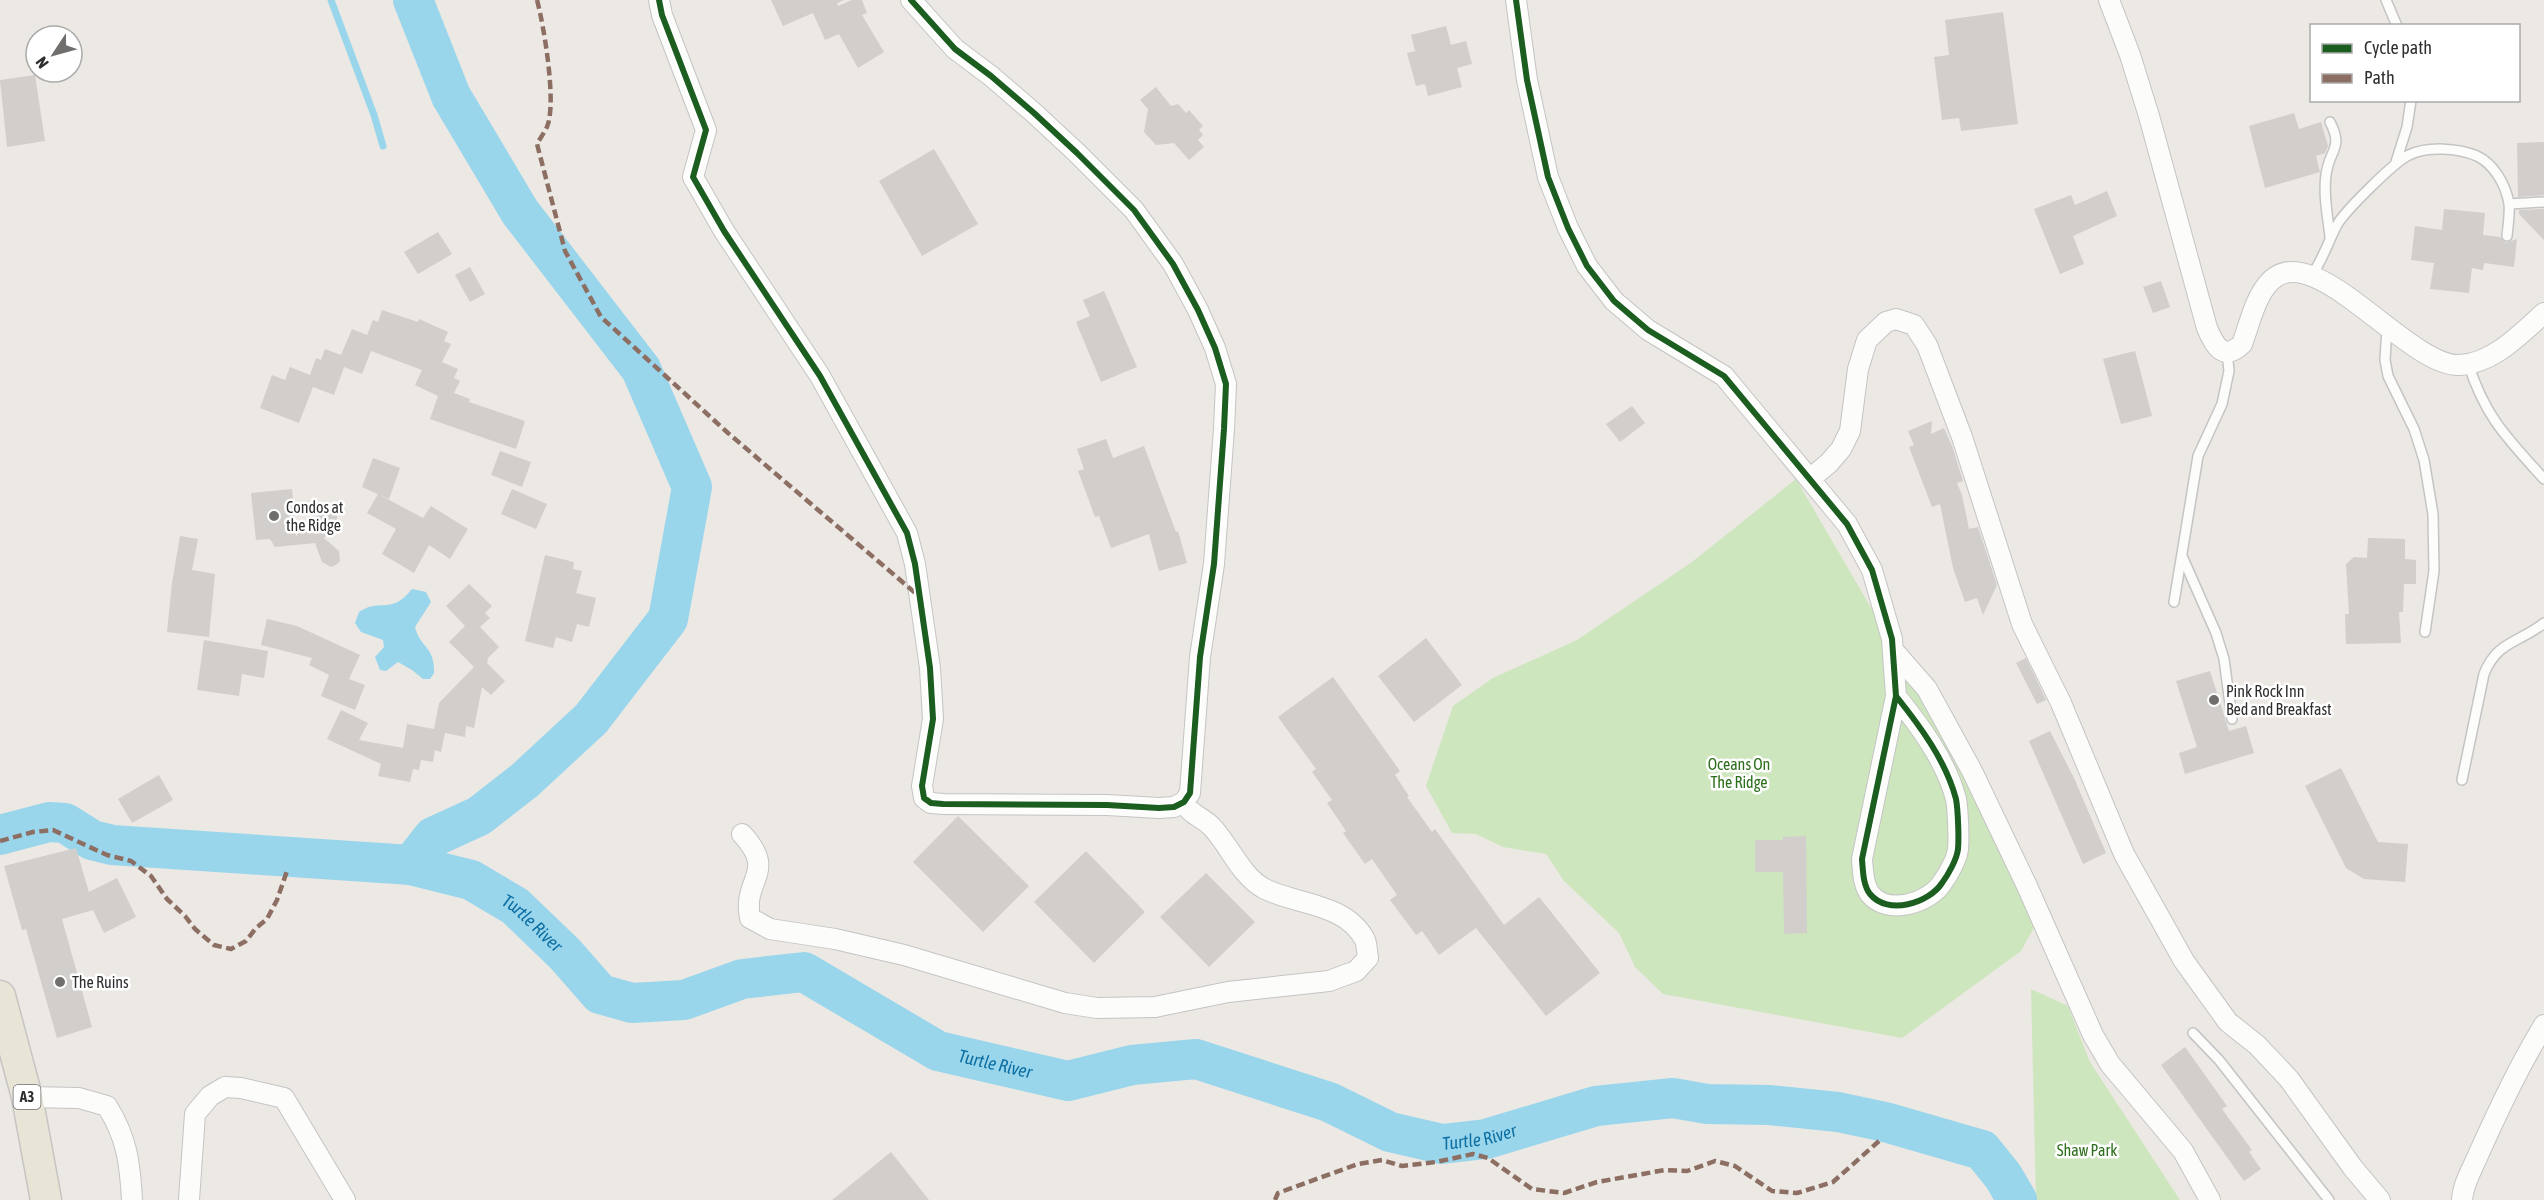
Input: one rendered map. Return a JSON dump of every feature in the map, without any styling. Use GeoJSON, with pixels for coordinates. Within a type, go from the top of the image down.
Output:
{"type":"FeatureCollection","features":[{"type":"Feature","properties":{"kind":"main road","name":"A3"},"geometry":{"type":"LineString","coordinates":[[0,996],[27,1097],[46,1200]]}},
{"type":"Feature","properties":{"kind":"street"},"geometry":{"type":"LineString","coordinates":[[659,0],[662,15],[706,130],[693,177],[724,231],[820,376],[907,533],[915,564],[930,668],[933,719],[922,786],[924,798],[931,803],[943,804],[1174,807],[1184,802],[1190,793],[1200,657],[1214,564],[1226,384],[1215,348],[1173,264],[1134,210],[1034,113],[955,49],[911,0]]}},
{"type":"Feature","properties":{"kind":"street"},"geometry":{"type":"LineString","coordinates":[[1516,0],[1527,80],[1548,177],[1568,228],[1587,266],[1614,301],[1648,330],[1724,376],[1847,524],[1872,570],[1892,639],[1896,696],[1862,859],[1864,880],[1869,894],[1879,902],[1897,907],[1918,901],[1941,884],[1958,851],[1956,800],[1941,764],[1923,731],[1896,696]]}},
{"type":"Feature","properties":{"kind":"street"},"geometry":{"type":"LineString","coordinates":[[2109,0],[2130,55],[2149,116],[2207,328],[2213,343],[2219,349],[2227,352],[2235,351],[2242,344],[2259,298],[2267,284],[2290,272],[2312,274],[2430,356],[2458,365],[2483,359],[2510,344],[2544,313]]}},
{"type":"Feature","properties":{"kind":"street"},"geometry":{"type":"LineString","coordinates":[[1811,478],[1829,464],[1841,449],[1850,431],[1858,369],[1867,340],[1886,322],[1896,318],[1914,325],[1927,345],[1962,437],[2022,624],[2061,703],[2124,854],[2184,961],[2228,1022],[2257,1045],[2289,1079],[2380,1200]]}},
{"type":"Feature","properties":{"kind":"street"},"geometry":{"type":"LineString","coordinates":[[1893,650],[1927,689],[1972,771],[2027,886],[2093,1035],[2110,1064],[2183,1151],[2210,1200]]}},
{"type":"Feature","properties":{"kind":"street"},"geometry":{"type":"LineString","coordinates":[[742,834],[758,855],[760,868],[747,906],[750,918],[759,925],[770,929],[835,939],[904,956],[1065,1003],[1097,1008],[1155,1007],[1228,992],[1329,981],[1356,971],[1368,958],[1365,941],[1354,926],[1331,910],[1264,889],[1254,881],[1210,826],[1187,809],[1184,802]]}},
{"type":"Feature","properties":{"kind":"street"},"geometry":{"type":"LineString","coordinates":[[2463,1200],[2463,1190],[2486,1137],[2522,1061],[2544,1025]]}},
{"type":"Feature","properties":{"kind":"street"},"geometry":{"type":"LineString","coordinates":[[189,1200],[195,1114],[210,1096],[225,1087],[241,1088],[284,1098],[345,1200]]}},
{"type":"Feature","properties":{"kind":"street"},"geometry":{"type":"LineString","coordinates":[[27,1097],[79,1098],[107,1106],[120,1126],[130,1165],[132,1200]]}},
{"type":"Feature","properties":{"kind":"lane"},"geometry":{"type":"LineString","coordinates":[[2385,0],[2396,24]]}},
{"type":"Feature","properties":{"kind":"lane"},"geometry":{"type":"LineString","coordinates":[[2395,166],[2407,127],[2411,102]]}},
{"type":"Feature","properties":{"kind":"lane"},"geometry":{"type":"LineString","coordinates":[[2330,122],[2336,134],[2337,145],[2325,176],[2330,240]]}},
{"type":"Feature","properties":{"kind":"lane"},"geometry":{"type":"LineString","coordinates":[[2312,274],[2323,259],[2338,223],[2408,155],[2430,150],[2465,151],[2483,159],[2496,172],[2509,204],[2507,236]]}},
{"type":"Feature","properties":{"kind":"lane"},"geometry":{"type":"LineString","coordinates":[[2509,204],[2544,202]]}},
{"type":"Feature","properties":{"kind":"lane"},"geometry":{"type":"LineString","coordinates":[[2387,328],[2385,360],[2388,376],[2414,429],[2424,460],[2433,514],[2434,571],[2425,632]]}},
{"type":"Feature","properties":{"kind":"lane"},"geometry":{"type":"LineString","coordinates":[[2174,602],[2198,456],[2222,404],[2229,371],[2227,352]]}},
{"type":"Feature","properties":{"kind":"lane"},"geometry":{"type":"LineString","coordinates":[[2468,363],[2477,393],[2492,419],[2544,479]]}},
{"type":"Feature","properties":{"kind":"lane"},"geometry":{"type":"LineString","coordinates":[[2182,554],[2216,633],[2224,659],[2232,719]]}},
{"type":"Feature","properties":{"kind":"lane"},"geometry":{"type":"LineString","coordinates":[[2462,780],[2484,674],[2490,659],[2500,650],[2544,623]]}},
{"type":"Feature","properties":{"kind":"lane"},"geometry":{"type":"LineString","coordinates":[[2193,1033],[2219,1060],[2329,1200]]}},
{"type":"Feature","properties":{"kind":"green space","name":"Oceans On The Ridge"},"geometry":{"type":"Polygon","coordinates":[[[1796,479],[1958,757],[2035,926],[2021,951],[1902,1038],[1663,994],[1635,967],[1619,933],[1564,881],[1546,854],[1503,847],[1476,834],[1452,833],[1426,786],[1453,706],[1493,678],[1577,640],[1692,562],[1796,479]]]}},
{"type":"Feature","properties":{"kind":"green space","name":"Shaw Park"},"geometry":{"type":"Polygon","coordinates":[[[2031,989],[2068,1006],[2090,1062],[2180,1200],[2036,1200],[2031,989]]]}},
{"type":"Feature","properties":{"kind":"water"},"geometry":{"type":"Polygon","coordinates":[[[412,589],[426,592],[431,602],[415,627],[432,657],[434,673],[430,679],[423,679],[398,662],[386,671],[380,670],[375,657],[384,647],[383,640],[361,632],[355,623],[359,612],[374,606],[398,602],[412,589]]]}},
{"type":"Feature","properties":{"kind":"building"},"geometry":{"type":"Polygon","coordinates":[[[771,0],[844,0],[837,3],[838,6],[852,0],[862,0],[867,13],[862,15],[884,52],[858,68],[839,34],[825,40],[813,13],[783,26],[771,0]]]}},
{"type":"Feature","properties":{"kind":"building"},"geometry":{"type":"Polygon","coordinates":[[[2003,12],[2018,124],[1961,131],[1959,118],[1942,120],[1934,57],[1949,55],[1945,20],[2003,12]]]}},
{"type":"Feature","properties":{"kind":"building"},"geometry":{"type":"Polygon","coordinates":[[[1446,26],[1451,45],[1466,41],[1472,64],[1457,68],[1462,87],[1428,96],[1425,84],[1416,86],[1407,53],[1415,51],[1411,35],[1446,26]]]}},
{"type":"Feature","properties":{"kind":"building"},"geometry":{"type":"Polygon","coordinates":[[[24,77],[24,84],[36,84],[45,141],[7,147],[0,80],[24,77]]]}},
{"type":"Feature","properties":{"kind":"building"},"geometry":{"type":"Polygon","coordinates":[[[1156,87],[1171,106],[1178,104],[1186,113],[1189,110],[1203,126],[1199,130],[1203,135],[1198,140],[1204,147],[1189,160],[1174,143],[1156,145],[1144,132],[1148,109],[1140,100],[1156,87]]]}},
{"type":"Feature","properties":{"kind":"building"},"geometry":{"type":"Polygon","coordinates":[[[2294,113],[2299,129],[2321,122],[2328,146],[2325,153],[2316,156],[2320,172],[2265,188],[2249,126],[2294,113]]]}},
{"type":"Feature","properties":{"kind":"building"},"geometry":{"type":"Polygon","coordinates":[[[2544,142],[2544,195],[2518,197],[2517,143],[2544,142]]]}},
{"type":"Feature","properties":{"kind":"building"},"geometry":{"type":"Polygon","coordinates":[[[934,149],[978,224],[922,256],[879,181],[934,149]]]}},
{"type":"Feature","properties":{"kind":"building"},"geometry":{"type":"Polygon","coordinates":[[[2107,191],[2117,216],[2073,236],[2084,264],[2060,274],[2034,209],[2071,195],[2075,205],[2107,191]]]}},
{"type":"Feature","properties":{"kind":"building"},"geometry":{"type":"Polygon","coordinates":[[[2444,209],[2485,213],[2483,235],[2500,237],[2506,243],[2517,239],[2514,267],[2484,263],[2483,270],[2472,268],[2469,293],[2430,289],[2434,263],[2411,260],[2415,226],[2442,230],[2444,209]]]}},
{"type":"Feature","properties":{"kind":"building"},"geometry":{"type":"Polygon","coordinates":[[[2544,209],[2544,240],[2519,214],[2519,210],[2544,209]]]}},
{"type":"Feature","properties":{"kind":"building"},"geometry":{"type":"Polygon","coordinates":[[[438,232],[452,254],[418,274],[404,252],[438,232]]]}},
{"type":"Feature","properties":{"kind":"building"},"geometry":{"type":"Polygon","coordinates":[[[470,267],[485,294],[470,302],[455,275],[470,267]]]}},
{"type":"Feature","properties":{"kind":"building"},"geometry":{"type":"Polygon","coordinates":[[[2161,281],[2170,307],[2153,313],[2143,287],[2161,281]]]}},
{"type":"Feature","properties":{"kind":"building"},"geometry":{"type":"Polygon","coordinates":[[[1104,291],[1137,367],[1101,382],[1076,322],[1090,316],[1083,300],[1104,291]]]}},
{"type":"Feature","properties":{"kind":"building"},"geometry":{"type":"Polygon","coordinates":[[[382,310],[418,322],[419,319],[448,332],[444,341],[451,344],[442,362],[458,369],[454,378],[460,381],[454,393],[470,399],[469,402],[525,421],[516,449],[430,419],[438,396],[415,385],[422,370],[371,351],[362,374],[344,367],[334,395],[313,387],[299,423],[260,408],[272,375],[285,380],[290,367],[310,375],[316,358],[321,360],[325,349],[341,355],[352,329],[367,335],[373,320],[378,322],[382,310]]]}},
{"type":"Feature","properties":{"kind":"building"},"geometry":{"type":"Polygon","coordinates":[[[2135,351],[2152,416],[2121,424],[2103,359],[2135,351]]]}},
{"type":"Feature","properties":{"kind":"building"},"geometry":{"type":"Polygon","coordinates":[[[1632,406],[1645,423],[1620,442],[1606,424],[1632,406]]]}},
{"type":"Feature","properties":{"kind":"building"},"geometry":{"type":"Polygon","coordinates":[[[1932,421],[1931,434],[1944,428],[1952,446],[1963,481],[1957,483],[1962,495],[1969,529],[1978,527],[1997,585],[1983,615],[1977,598],[1965,602],[1953,568],[1940,504],[1932,507],[1909,447],[1914,445],[1908,431],[1932,421]]]}},
{"type":"Feature","properties":{"kind":"building"},"geometry":{"type":"Polygon","coordinates":[[[1106,439],[1113,458],[1144,446],[1176,532],[1178,531],[1187,563],[1159,571],[1149,534],[1111,548],[1099,516],[1095,517],[1078,471],[1084,469],[1077,449],[1106,439]]]}},
{"type":"Feature","properties":{"kind":"building"},"geometry":{"type":"Polygon","coordinates":[[[500,451],[531,462],[522,487],[491,475],[500,451]]]}},
{"type":"Feature","properties":{"kind":"building"},"geometry":{"type":"Polygon","coordinates":[[[373,458],[400,468],[389,499],[362,487],[373,458]]]}},
{"type":"Feature","properties":{"kind":"building","name":"Condos at the Ridge"},"geometry":{"type":"Polygon","coordinates":[[[292,489],[296,536],[323,511],[328,510],[337,515],[337,525],[324,538],[339,551],[340,561],[336,565],[331,567],[322,562],[315,543],[275,547],[270,539],[256,540],[251,493],[292,489]]]}},
{"type":"Feature","properties":{"kind":"building"},"geometry":{"type":"Polygon","coordinates":[[[512,489],[547,504],[536,529],[501,514],[512,489]]]}},
{"type":"Feature","properties":{"kind":"building"},"geometry":{"type":"Polygon","coordinates":[[[378,494],[423,518],[431,506],[468,529],[450,559],[429,545],[414,573],[382,554],[396,529],[367,513],[378,494]]]}},
{"type":"Feature","properties":{"kind":"building"},"geometry":{"type":"Polygon","coordinates":[[[180,536],[198,539],[192,570],[215,574],[209,637],[167,632],[180,536]]]}},
{"type":"Feature","properties":{"kind":"building"},"geometry":{"type":"Polygon","coordinates":[[[2368,538],[2405,539],[2405,559],[2416,560],[2416,584],[2404,584],[2403,612],[2399,612],[2401,643],[2346,644],[2345,614],[2349,614],[2346,564],[2354,557],[2367,558],[2368,538]]]}},
{"type":"Feature","properties":{"kind":"building"},"geometry":{"type":"Polygon","coordinates":[[[545,555],[574,562],[573,569],[582,571],[576,593],[596,598],[589,627],[577,624],[572,642],[556,637],[553,648],[525,641],[545,555]]]}},
{"type":"Feature","properties":{"kind":"building"},"geometry":{"type":"Polygon","coordinates":[[[469,584],[492,606],[485,613],[490,618],[480,627],[499,647],[488,658],[487,663],[505,681],[491,695],[482,687],[474,728],[466,726],[465,737],[445,733],[441,752],[435,750],[433,762],[421,760],[419,770],[413,769],[410,782],[378,776],[381,764],[327,739],[341,710],[368,723],[359,740],[403,748],[407,724],[434,729],[439,703],[474,667],[449,642],[465,626],[446,606],[469,584]]]}},
{"type":"Feature","properties":{"kind":"building"},"geometry":{"type":"Polygon","coordinates":[[[267,619],[297,626],[360,655],[349,679],[365,685],[355,710],[321,696],[329,675],[309,665],[312,658],[261,645],[267,619]]]}},
{"type":"Feature","properties":{"kind":"building"},"geometry":{"type":"Polygon","coordinates":[[[1426,638],[1462,685],[1414,722],[1378,676],[1426,638]]]}},
{"type":"Feature","properties":{"kind":"building"},"geometry":{"type":"Polygon","coordinates":[[[204,640],[268,651],[264,678],[242,674],[239,696],[197,690],[204,640]]]}},
{"type":"Feature","properties":{"kind":"building"},"geometry":{"type":"Polygon","coordinates":[[[2026,658],[2046,700],[2037,704],[2016,663],[2026,658]]]}},
{"type":"Feature","properties":{"kind":"building"},"geometry":{"type":"Polygon","coordinates":[[[2210,671],[2229,731],[2246,726],[2254,753],[2185,774],[2179,753],[2197,747],[2176,681],[2210,671]]]}},
{"type":"Feature","properties":{"kind":"building"},"geometry":{"type":"Polygon","coordinates":[[[1333,677],[1400,771],[1395,775],[1409,796],[1407,797],[1432,832],[1435,829],[1504,925],[1539,897],[1600,973],[1546,1016],[1476,928],[1439,955],[1422,931],[1416,935],[1390,900],[1397,895],[1372,859],[1365,864],[1343,833],[1346,831],[1327,803],[1332,800],[1312,772],[1316,769],[1278,717],[1333,677]]]}},
{"type":"Feature","properties":{"kind":"building"},"geometry":{"type":"Polygon","coordinates":[[[2050,731],[2074,778],[2106,853],[2083,864],[2029,741],[2050,731]]]}},
{"type":"Feature","properties":{"kind":"building"},"geometry":{"type":"Polygon","coordinates":[[[2341,768],[2378,842],[2408,844],[2405,882],[2364,879],[2346,868],[2305,786],[2341,768]]]}},
{"type":"Feature","properties":{"kind":"building"},"geometry":{"type":"Polygon","coordinates":[[[159,775],[173,800],[132,823],[118,799],[159,775]]]}},
{"type":"Feature","properties":{"kind":"building"},"geometry":{"type":"Polygon","coordinates":[[[958,816],[1029,886],[983,932],[913,862],[958,816]]]}},
{"type":"Feature","properties":{"kind":"building","name":"Oceans On The Ridge"},"geometry":{"type":"Polygon","coordinates":[[[1806,836],[1807,933],[1784,934],[1783,872],[1755,872],[1755,840],[1783,840],[1783,837],[1806,836]]]}},
{"type":"Feature","properties":{"kind":"building"},"geometry":{"type":"Polygon","coordinates":[[[76,848],[89,892],[117,878],[136,917],[104,933],[93,910],[62,919],[92,1027],[57,1038],[26,929],[22,930],[4,866],[76,848]]]}},
{"type":"Feature","properties":{"kind":"building"},"geometry":{"type":"Polygon","coordinates":[[[1086,851],[1145,912],[1094,963],[1034,902],[1086,851]]]}},
{"type":"Feature","properties":{"kind":"building"},"geometry":{"type":"Polygon","coordinates":[[[1206,873],[1255,922],[1209,967],[1160,917],[1206,873]]]}},
{"type":"Feature","properties":{"kind":"building"},"geometry":{"type":"Polygon","coordinates":[[[2185,1047],[2227,1106],[2222,1109],[2252,1150],[2249,1152],[2261,1169],[2244,1181],[2161,1065],[2185,1047]]]}},
{"type":"Feature","properties":{"kind":"building"},"geometry":{"type":"Polygon","coordinates":[[[891,1152],[929,1200],[832,1200],[891,1152]]]}},
{"type":"Feature","properties":{"kind":"waterway"},"geometry":{"type":"LineString","coordinates":[[331,0],[374,115],[383,146]]}},
{"type":"Feature","properties":{"kind":"waterway"},"geometry":{"type":"LineString","coordinates":[[411,865],[433,837],[479,816],[524,781],[591,719],[668,619],[692,487],[641,369],[520,212],[451,96],[413,0]]}},
{"type":"Feature","properties":{"kind":"waterway","name":"Turtle River"},"geometry":{"type":"LineString","coordinates":[[0,835],[49,822],[65,823],[92,840],[112,845],[411,865],[471,880],[515,906],[565,954],[600,994],[632,1003],[684,1000],[742,979],[804,972],[938,1051],[1068,1081],[1132,1065],[1196,1059],[1329,1102],[1390,1132],[1442,1144],[1486,1139],[1596,1106],[1673,1098],[1707,1104],[1769,1105],[1838,1112],[1885,1122],[1982,1150],[2003,1176],[2017,1200]]}},
{"type":"Feature","properties":{"kind":"marked path"},"geometry":{"type":"LineString","coordinates":[[537,0],[546,44],[551,98],[548,124],[537,144],[565,251],[601,317],[728,433],[920,597]]}},
{"type":"Feature","properties":{"kind":"marked path"},"geometry":{"type":"LineString","coordinates":[[0,841],[33,832],[53,830],[107,855],[131,861],[151,876],[167,899],[195,929],[214,945],[231,949],[246,941],[267,919],[277,900],[288,868]]}},
{"type":"Feature","properties":{"kind":"marked path"},"geometry":{"type":"LineString","coordinates":[[1275,1200],[1278,1193],[1358,1164],[1382,1160],[1402,1166],[1473,1154],[1488,1158],[1532,1189],[1564,1193],[1597,1182],[1665,1170],[1687,1171],[1715,1161],[1735,1166],[1772,1191],[1797,1193],[1833,1182],[1879,1141]]}},
{"type":"Feature","properties":{"kind":"cycle path"},"geometry":{"type":"LineString","coordinates":[[659,0],[662,15],[706,130],[693,177],[724,231],[820,376],[907,533],[915,564],[930,668],[933,719],[922,786],[924,798],[931,803],[943,804],[1174,807],[1184,802],[1190,793],[1200,657],[1214,564],[1226,384],[1215,348],[1173,264],[1134,210],[1034,113],[955,49],[911,0]]}},
{"type":"Feature","properties":{"kind":"cycle path"},"geometry":{"type":"LineString","coordinates":[[1516,0],[1527,80],[1548,177],[1568,228],[1587,266],[1614,301],[1648,330],[1724,376],[1847,524],[1872,570],[1892,639],[1896,696],[1862,859],[1865,882],[1870,894],[1878,901],[1897,905],[1908,904],[1928,896],[1944,880],[1958,849],[1958,817],[1956,799],[1946,771],[1923,732],[1896,696]]}},
{"type":"Feature","properties":{"kind":"place","name":"Condos at the Ridge"},"geometry":{"type":"Point","coordinates":[274,516]}},
{"type":"Feature","properties":{"kind":"place","name":"Pink Rock Inn Bed and Breakfast"},"geometry":{"type":"Point","coordinates":[2214,700]}},
{"type":"Feature","properties":{"kind":"place","name":"The Ruins"},"geometry":{"type":"Point","coordinates":[60,982]}}]}
